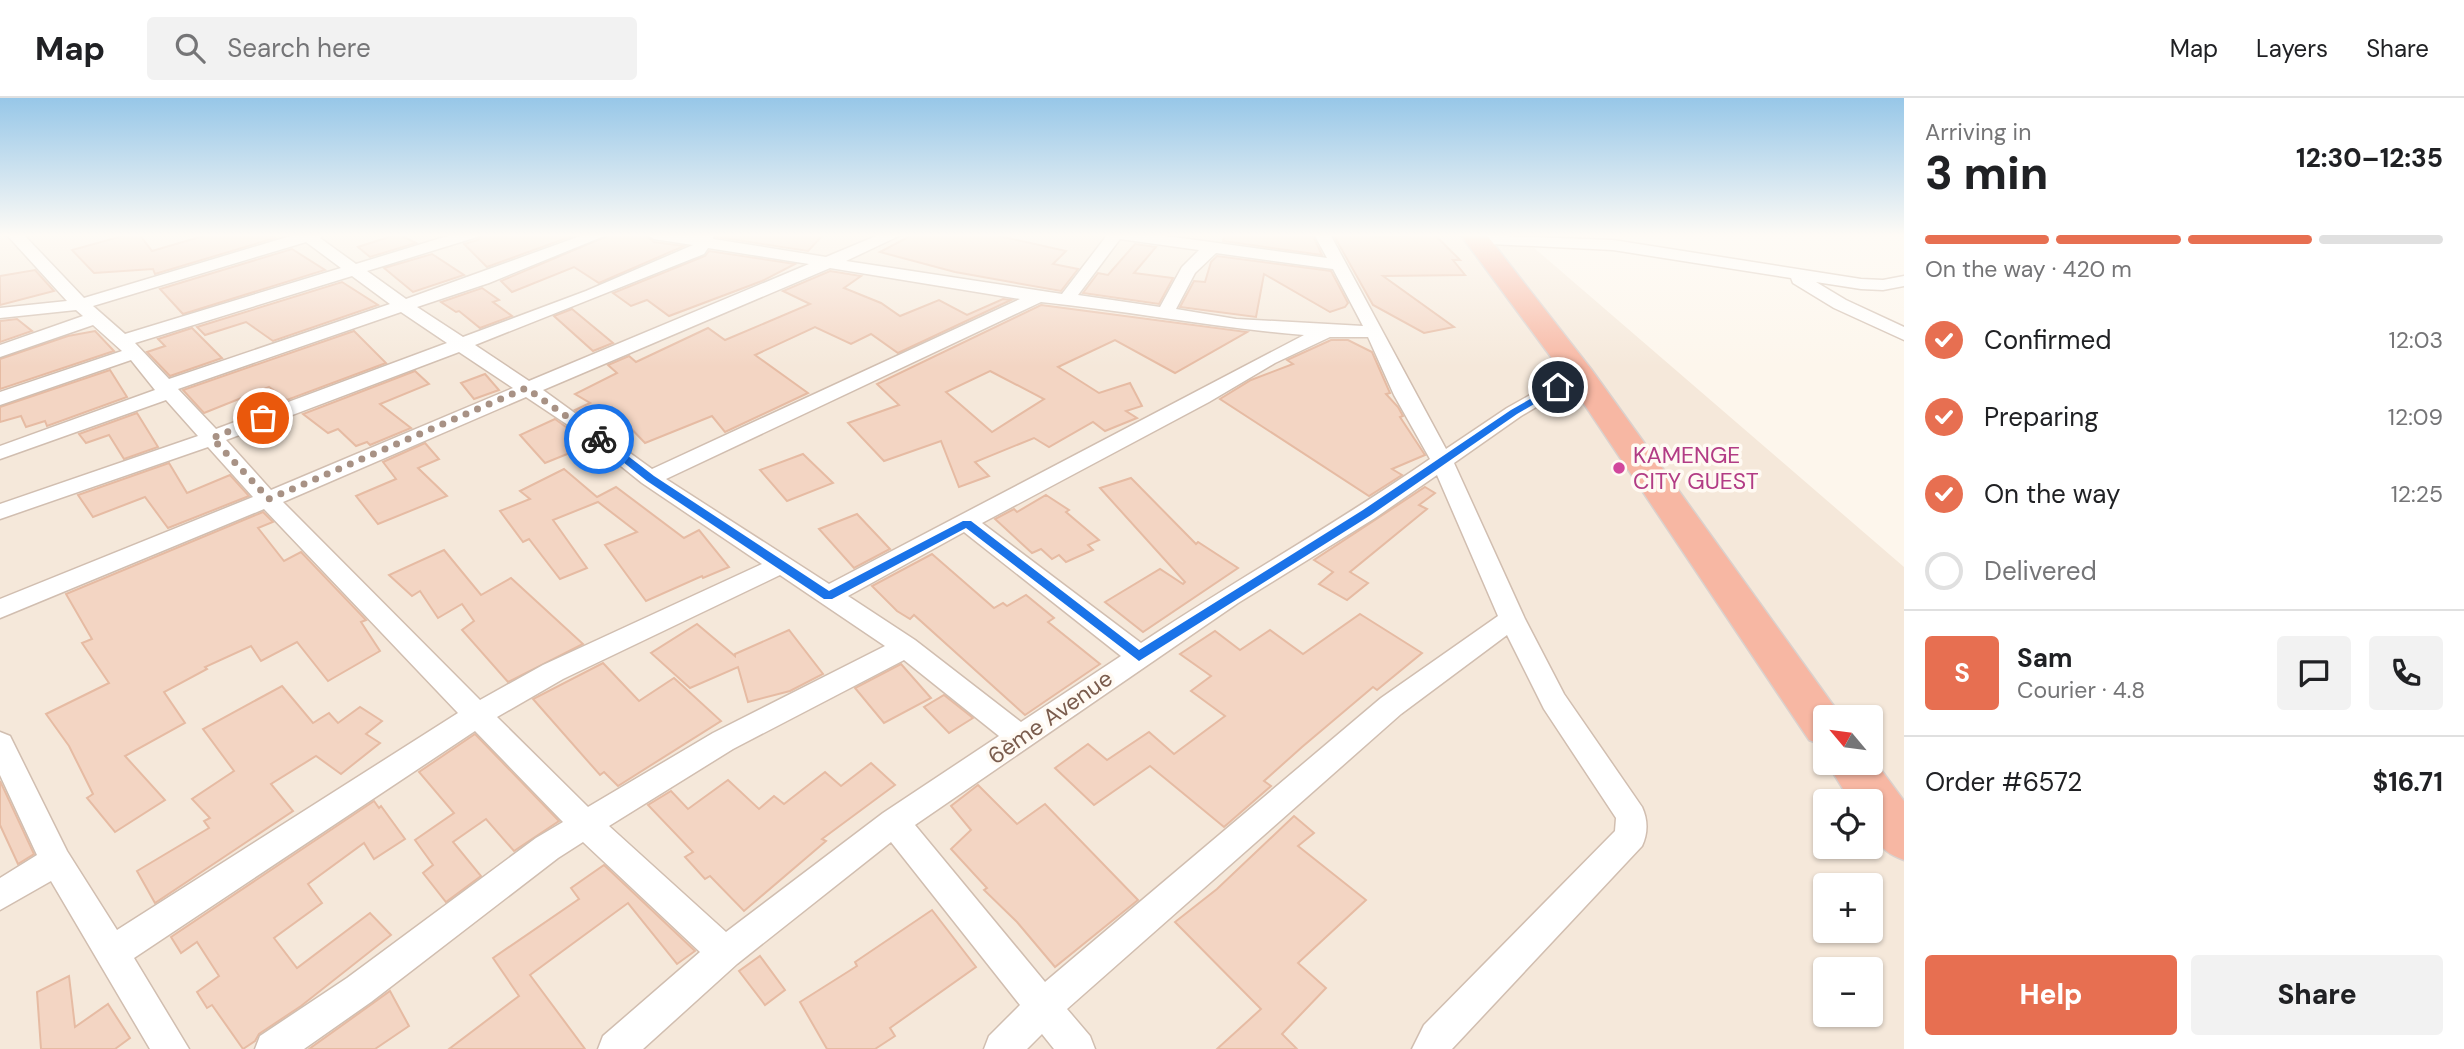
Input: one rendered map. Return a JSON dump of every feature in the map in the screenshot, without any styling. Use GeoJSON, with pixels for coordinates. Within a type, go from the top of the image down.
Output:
{"type":"FeatureCollection","features":[{"type":"Feature","properties":{"kind":"highway"},"geometry":{"type":"LineString","coordinates":[[1506,278],[1580,375],[1813,711]]}},
{"type":"Feature","properties":{"kind":"highway"},"geometry":{"type":"LineString","coordinates":[[1859,775],[1904,839]]}},
{"type":"Feature","properties":{"kind":"street"},"geometry":{"type":"LineString","coordinates":[[57,278],[128,347],[310,546],[585,824],[725,953]]}},
{"type":"Feature","properties":{"kind":"street"},"geometry":{"type":"LineString","coordinates":[[0,351],[89,311],[183,278]]}},
{"type":"Feature","properties":{"kind":"street"},"geometry":{"type":"LineString","coordinates":[[0,399],[128,347],[327,278]]}},
{"type":"Feature","properties":{"kind":"street"},"geometry":{"type":"LineString","coordinates":[[363,278],[587,429],[650,478],[906,647],[1021,738]]}},
{"type":"Feature","properties":{"kind":"street"},"geometry":{"type":"LineString","coordinates":[[0,453],[166,389],[485,278]]}},
{"type":"Feature","properties":{"kind":"street"},"geometry":{"type":"LineString","coordinates":[[0,512],[212,438],[632,278]]}},
{"type":"Feature","properties":{"kind":"street"},"geometry":{"type":"LineString","coordinates":[[0,609],[269,499],[785,278]]}},
{"type":"Feature","properties":{"kind":"street"},"geometry":{"type":"LineString","coordinates":[[921,278],[1038,298],[1166,312],[1236,324],[1374,332]]}},
{"type":"Feature","properties":{"kind":"street"},"geometry":{"type":"LineString","coordinates":[[1066,300],[1083,278]]}},
{"type":"Feature","properties":{"kind":"street"},"geometry":{"type":"LineString","coordinates":[[1166,312],[1184,278]]}},
{"type":"Feature","properties":{"kind":"street"},"geometry":{"type":"LineString","coordinates":[[1346,278],[1404,395],[1441,459],[1512,619],[1555,701],[1631,816],[1633,828],[1631,836],[1445,1030],[1430,1049]]}},
{"type":"Feature","properties":{"kind":"street"},"geometry":{"type":"LineString","coordinates":[[1798,278],[1840,304],[1904,334]]}},
{"type":"Feature","properties":{"kind":"street"},"geometry":{"type":"LineString","coordinates":[[1829,278],[1883,285],[1904,281]]}},
{"type":"Feature","properties":{"kind":"street"},"geometry":{"type":"LineString","coordinates":[[650,478],[1038,298]]}},
{"type":"Feature","properties":{"kind":"street"},"geometry":{"type":"LineString","coordinates":[[0,313],[89,311]]}},
{"type":"Feature","properties":{"kind":"street"},"geometry":{"type":"LineString","coordinates":[[828,596],[1070,465],[1202,398],[1268,359],[1327,331]]}},
{"type":"Feature","properties":{"kind":"street","name":"6ème Avenue"},"geometry":{"type":"LineString","coordinates":[[617,1049],[725,953],[894,822],[1139,656],[1367,513],[1441,459],[1514,412],[1580,375]]}},
{"type":"Feature","properties":{"kind":"street"},"geometry":{"type":"LineString","coordinates":[[967,523],[1139,656]]}},
{"type":"Feature","properties":{"kind":"street"},"geometry":{"type":"LineString","coordinates":[[111,953],[478,714],[554,672],[749,582],[782,563]]}},
{"type":"Feature","properties":{"kind":"street"},"geometry":{"type":"LineString","coordinates":[[1002,1049],[1042,1008],[1391,706],[1512,619]]}},
{"type":"Feature","properties":{"kind":"street"},"geometry":{"type":"LineString","coordinates":[[273,1049],[359,990],[547,848],[723,741],[906,647]]}},
{"type":"Feature","properties":{"kind":"street"},"geometry":{"type":"LineString","coordinates":[[0,744],[56,860],[171,1049]]}},
{"type":"Feature","properties":{"kind":"street"},"geometry":{"type":"LineString","coordinates":[[894,822],[1077,1049]]}},
{"type":"Feature","properties":{"kind":"street"},"geometry":{"type":"LineString","coordinates":[[0,895],[56,860]]}},
{"type":"Feature","properties":{"kind":"shaded area"},"geometry":{"type":"Polygon","coordinates":[[[0,278],[1569,278],[1904,567],[1904,1049],[0,1049],[0,278]]]}},
{"type":"Feature","properties":{"kind":"building"},"geometry":{"type":"Polygon","coordinates":[[[0,278],[43,278],[54,291],[0,305],[0,278]]]}},
{"type":"Feature","properties":{"kind":"building"},"geometry":{"type":"Polygon","coordinates":[[[195,278],[298,278],[183,314],[160,289],[195,278]]]}},
{"type":"Feature","properties":{"kind":"building"},"geometry":{"type":"Polygon","coordinates":[[[397,278],[454,278],[413,292],[397,278]]]}},
{"type":"Feature","properties":{"kind":"building"},"geometry":{"type":"Polygon","coordinates":[[[507,278],[546,278],[512,292],[501,281],[507,278]]]}},
{"type":"Feature","properties":{"kind":"building"},"geometry":{"type":"Polygon","coordinates":[[[592,278],[610,278],[599,283],[592,278]]]}},
{"type":"Feature","properties":{"kind":"building"},"geometry":{"type":"Polygon","coordinates":[[[649,278],[767,278],[669,316],[647,300],[631,306],[613,293],[649,278]]]}},
{"type":"Feature","properties":{"kind":"building"},"geometry":{"type":"Polygon","coordinates":[[[813,278],[858,278],[844,288],[881,303],[900,316],[939,300],[967,315],[1003,299],[1011,300],[898,353],[871,334],[851,344],[815,327],[755,355],[808,393],[725,432],[712,416],[645,443],[623,420],[601,429],[575,410],[590,403],[575,394],[617,373],[608,365],[629,356],[636,362],[708,328],[725,340],[810,304],[783,291],[813,278]]]}},
{"type":"Feature","properties":{"kind":"building"},"geometry":{"type":"Polygon","coordinates":[[[991,278],[1071,278],[1061,291],[991,278]]]}},
{"type":"Feature","properties":{"kind":"building"},"geometry":{"type":"Polygon","coordinates":[[[1094,278],[1173,278],[1159,304],[1083,293],[1094,278]]]}},
{"type":"Feature","properties":{"kind":"building"},"geometry":{"type":"Polygon","coordinates":[[[1206,278],[1263,278],[1256,317],[1180,307],[1194,281],[1205,282],[1206,278]]]}},
{"type":"Feature","properties":{"kind":"building"},"geometry":{"type":"Polygon","coordinates":[[[1272,278],[1335,278],[1348,303],[1345,307],[1330,312],[1272,278]]]}},
{"type":"Feature","properties":{"kind":"building"},"geometry":{"type":"Polygon","coordinates":[[[1358,278],[1386,278],[1454,327],[1424,333],[1373,305],[1358,278]]]}},
{"type":"Feature","properties":{"kind":"building"},"geometry":{"type":"Polygon","coordinates":[[[342,282],[378,305],[273,341],[246,322],[205,335],[197,327],[342,282]]]}},
{"type":"Feature","properties":{"kind":"building"},"geometry":{"type":"Polygon","coordinates":[[[482,288],[499,300],[493,302],[512,316],[480,328],[459,311],[456,312],[441,302],[482,288]]]}},
{"type":"Feature","properties":{"kind":"building"},"geometry":{"type":"Polygon","coordinates":[[[1041,305],[1247,332],[1175,373],[1115,340],[1058,367],[1099,393],[1130,383],[1142,406],[1126,411],[1137,418],[1105,431],[1093,422],[1049,447],[1034,438],[975,462],[989,476],[959,487],[941,441],[884,461],[848,423],[899,405],[877,384],[1041,305]],[[990,371],[946,392],[992,432],[1044,399],[990,371]]]}},
{"type":"Feature","properties":{"kind":"building"},"geometry":{"type":"Polygon","coordinates":[[[572,309],[613,343],[593,351],[554,316],[572,309]]]}},
{"type":"Feature","properties":{"kind":"building"},"geometry":{"type":"Polygon","coordinates":[[[17,319],[32,331],[0,342],[0,321],[17,319]]]}},
{"type":"Feature","properties":{"kind":"building"},"geometry":{"type":"Polygon","coordinates":[[[192,328],[222,358],[170,376],[147,352],[165,346],[158,339],[192,328]]]}},
{"type":"Feature","properties":{"kind":"building"},"geometry":{"type":"Polygon","coordinates":[[[95,331],[114,351],[0,389],[0,359],[68,336],[95,331]]]}},
{"type":"Feature","properties":{"kind":"building"},"geometry":{"type":"Polygon","coordinates":[[[354,331],[386,363],[287,400],[269,387],[204,413],[183,390],[354,331]]]}},
{"type":"Feature","properties":{"kind":"building"},"geometry":{"type":"Polygon","coordinates":[[[1331,340],[1348,340],[1372,352],[1390,393],[1386,394],[1398,407],[1403,416],[1400,417],[1425,455],[1392,469],[1402,475],[1369,496],[1220,399],[1251,380],[1293,364],[1287,360],[1331,340]]]}},
{"type":"Feature","properties":{"kind":"building"},"geometry":{"type":"Polygon","coordinates":[[[110,370],[127,397],[47,426],[45,421],[26,427],[21,416],[0,422],[0,407],[110,370]]]}},
{"type":"Feature","properties":{"kind":"building"},"geometry":{"type":"Polygon","coordinates":[[[415,371],[429,384],[380,404],[411,428],[370,445],[367,442],[356,446],[338,429],[328,433],[303,414],[415,371]]]}},
{"type":"Feature","properties":{"kind":"building"},"geometry":{"type":"Polygon","coordinates":[[[485,374],[499,390],[474,399],[461,383],[485,374]]]}},
{"type":"Feature","properties":{"kind":"building"},"geometry":{"type":"Polygon","coordinates":[[[137,413],[158,447],[124,459],[109,435],[86,443],[79,434],[137,413]]]}},
{"type":"Feature","properties":{"kind":"building"},"geometry":{"type":"Polygon","coordinates":[[[555,419],[581,438],[587,446],[545,463],[520,435],[555,419]]]}},
{"type":"Feature","properties":{"kind":"building"},"geometry":{"type":"Polygon","coordinates":[[[425,443],[439,459],[418,468],[447,496],[378,524],[356,496],[396,479],[383,462],[425,443]]]}},
{"type":"Feature","properties":{"kind":"building"},"geometry":{"type":"Polygon","coordinates":[[[803,454],[833,483],[787,501],[760,470],[803,454]]]}},
{"type":"Feature","properties":{"kind":"building"},"geometry":{"type":"Polygon","coordinates":[[[169,463],[187,493],[230,475],[249,496],[168,528],[145,497],[93,517],[78,495],[169,463]]]}},
{"type":"Feature","properties":{"kind":"building"},"geometry":{"type":"Polygon","coordinates":[[[564,469],[597,497],[616,487],[684,538],[699,530],[729,567],[646,601],[605,545],[637,532],[598,502],[553,520],[587,568],[560,579],[529,539],[523,542],[500,511],[530,499],[520,491],[564,469]]]}},
{"type":"Feature","properties":{"kind":"building"},"geometry":{"type":"Polygon","coordinates":[[[1131,478],[1196,544],[1198,542],[1238,568],[1143,632],[1105,602],[1160,569],[1183,584],[1185,582],[1100,488],[1131,478]]]}},
{"type":"Feature","properties":{"kind":"building"},"geometry":{"type":"Polygon","coordinates":[[[1425,487],[1435,493],[1419,505],[1427,509],[1350,572],[1368,583],[1347,600],[1319,584],[1333,572],[1314,560],[1425,487]]]}},
{"type":"Feature","properties":{"kind":"building"},"geometry":{"type":"Polygon","coordinates":[[[1046,495],[1069,510],[1066,512],[1099,540],[1088,545],[1093,550],[1066,562],[1059,555],[1052,559],[1041,549],[1032,553],[995,519],[1014,509],[1017,512],[1046,495]]]}},
{"type":"Feature","properties":{"kind":"building"},"geometry":{"type":"Polygon","coordinates":[[[263,512],[273,522],[258,528],[284,561],[301,552],[366,620],[361,622],[380,651],[328,681],[297,642],[261,661],[251,646],[205,667],[207,669],[164,692],[185,723],[125,756],[165,800],[115,832],[87,798],[93,794],[69,746],[46,714],[109,683],[82,643],[92,639],[66,594],[263,512]]]}},
{"type":"Feature","properties":{"kind":"building"},"geometry":{"type":"Polygon","coordinates":[[[857,514],[890,549],[854,568],[819,529],[857,514]]]}},
{"type":"Feature","properties":{"kind":"building"},"geometry":{"type":"Polygon","coordinates":[[[444,550],[481,595],[511,578],[583,644],[508,682],[462,630],[474,621],[462,604],[438,618],[420,591],[412,596],[389,575],[444,550]]]}},
{"type":"Feature","properties":{"kind":"building"},"geometry":{"type":"Polygon","coordinates":[[[932,554],[994,608],[1003,603],[1007,606],[1026,595],[1054,618],[1048,622],[1100,664],[1025,715],[914,615],[910,619],[897,611],[872,586],[932,554]]]}},
{"type":"Feature","properties":{"kind":"building"},"geometry":{"type":"Polygon","coordinates":[[[1360,614],[1422,653],[1377,690],[1373,687],[1302,747],[1264,781],[1271,786],[1224,827],[1150,766],[1094,805],[1055,768],[1088,744],[1107,760],[1149,732],[1174,754],[1225,716],[1191,691],[1211,676],[1180,654],[1215,631],[1240,650],[1270,630],[1303,654],[1360,614]]]}},
{"type":"Feature","properties":{"kind":"building"},"geometry":{"type":"Polygon","coordinates":[[[697,624],[735,656],[789,630],[823,674],[790,691],[748,702],[738,667],[690,688],[651,653],[697,624]]]}},
{"type":"Feature","properties":{"kind":"building"},"geometry":{"type":"Polygon","coordinates":[[[603,663],[639,701],[674,678],[721,721],[618,786],[604,772],[600,775],[533,699],[603,663]]]}},
{"type":"Feature","properties":{"kind":"building"},"geometry":{"type":"Polygon","coordinates":[[[901,664],[931,698],[884,723],[855,688],[901,664]]]}},
{"type":"Feature","properties":{"kind":"building"},"geometry":{"type":"Polygon","coordinates":[[[282,686],[313,723],[329,713],[338,723],[360,707],[382,721],[366,734],[380,743],[341,774],[316,756],[271,784],[293,811],[155,903],[137,871],[209,828],[204,821],[210,818],[192,799],[234,771],[203,729],[282,686]]]}},
{"type":"Feature","properties":{"kind":"building"},"geometry":{"type":"Polygon","coordinates":[[[944,695],[973,718],[949,733],[924,707],[944,695]]]}},
{"type":"Feature","properties":{"kind":"building"},"geometry":{"type":"Polygon","coordinates":[[[475,734],[559,821],[514,851],[486,819],[453,842],[481,876],[446,902],[423,873],[433,865],[415,840],[454,813],[419,772],[475,734]]]}},
{"type":"Feature","properties":{"kind":"building"},"geometry":{"type":"Polygon","coordinates":[[[871,763],[895,785],[822,839],[826,841],[744,911],[710,876],[705,879],[685,857],[693,852],[648,805],[671,791],[688,809],[728,780],[759,809],[774,796],[784,804],[825,772],[841,786],[871,763]]]}},
{"type":"Feature","properties":{"kind":"building"},"geometry":{"type":"Polygon","coordinates":[[[0,781],[34,854],[18,864],[0,825],[0,781]]]}},
{"type":"Feature","properties":{"kind":"building"},"geometry":{"type":"Polygon","coordinates":[[[978,785],[1017,824],[1045,804],[1138,900],[1055,967],[1017,922],[984,890],[987,888],[951,849],[971,830],[951,806],[978,785]]]}},
{"type":"Feature","properties":{"kind":"building"},"geometry":{"type":"Polygon","coordinates":[[[374,801],[379,808],[381,806],[405,839],[374,859],[364,843],[308,884],[322,903],[274,938],[297,968],[370,913],[391,935],[301,1006],[259,1034],[255,1041],[243,1049],[212,1005],[207,1008],[197,992],[219,976],[197,942],[181,953],[171,937],[374,801]]]}},
{"type":"Feature","properties":{"kind":"building"},"geometry":{"type":"Polygon","coordinates":[[[1294,816],[1314,833],[1298,846],[1366,900],[1298,963],[1326,988],[1282,1034],[1297,1049],[1217,1049],[1261,1009],[1175,922],[1217,889],[1294,816]]]}},
{"type":"Feature","properties":{"kind":"building"},"geometry":{"type":"Polygon","coordinates":[[[604,865],[695,951],[677,964],[628,903],[530,975],[585,1049],[449,1049],[519,996],[493,958],[579,899],[571,888],[604,865]]]}},
{"type":"Feature","properties":{"kind":"building"},"geometry":{"type":"Polygon","coordinates":[[[932,910],[976,967],[890,1028],[895,1036],[875,1049],[827,1049],[800,1002],[857,966],[855,962],[932,910]]]}},
{"type":"Feature","properties":{"kind":"building"},"geometry":{"type":"Polygon","coordinates":[[[760,956],[785,990],[765,1005],[739,971],[760,956]]]}},
{"type":"Feature","properties":{"kind":"building"},"geometry":{"type":"Polygon","coordinates":[[[69,976],[75,1027],[108,1004],[130,1038],[115,1049],[41,1049],[37,992],[69,976]]]}},
{"type":"Feature","properties":{"kind":"building"},"geometry":{"type":"Polygon","coordinates":[[[390,991],[409,1026],[375,1049],[309,1049],[390,991]]]}},
{"type":"Feature","properties":{"kind":"way so far"},"geometry":{"type":"LineString","coordinates":[[263,418],[212,438],[269,499],[526,388],[599,439]]}},
{"type":"Feature","properties":{"kind":"place","name":"KAMENGE CITY GUEST"},"geometry":{"type":"Point","coordinates":[1619,468]}},
{"type":"Feature","properties":{"kind":"route"},"geometry":{"type":"LineString","coordinates":[[599,439],[650,478],[828,596],[967,523],[1139,656],[1229,597],[1367,513],[1441,459],[1558,387]]}}]}
